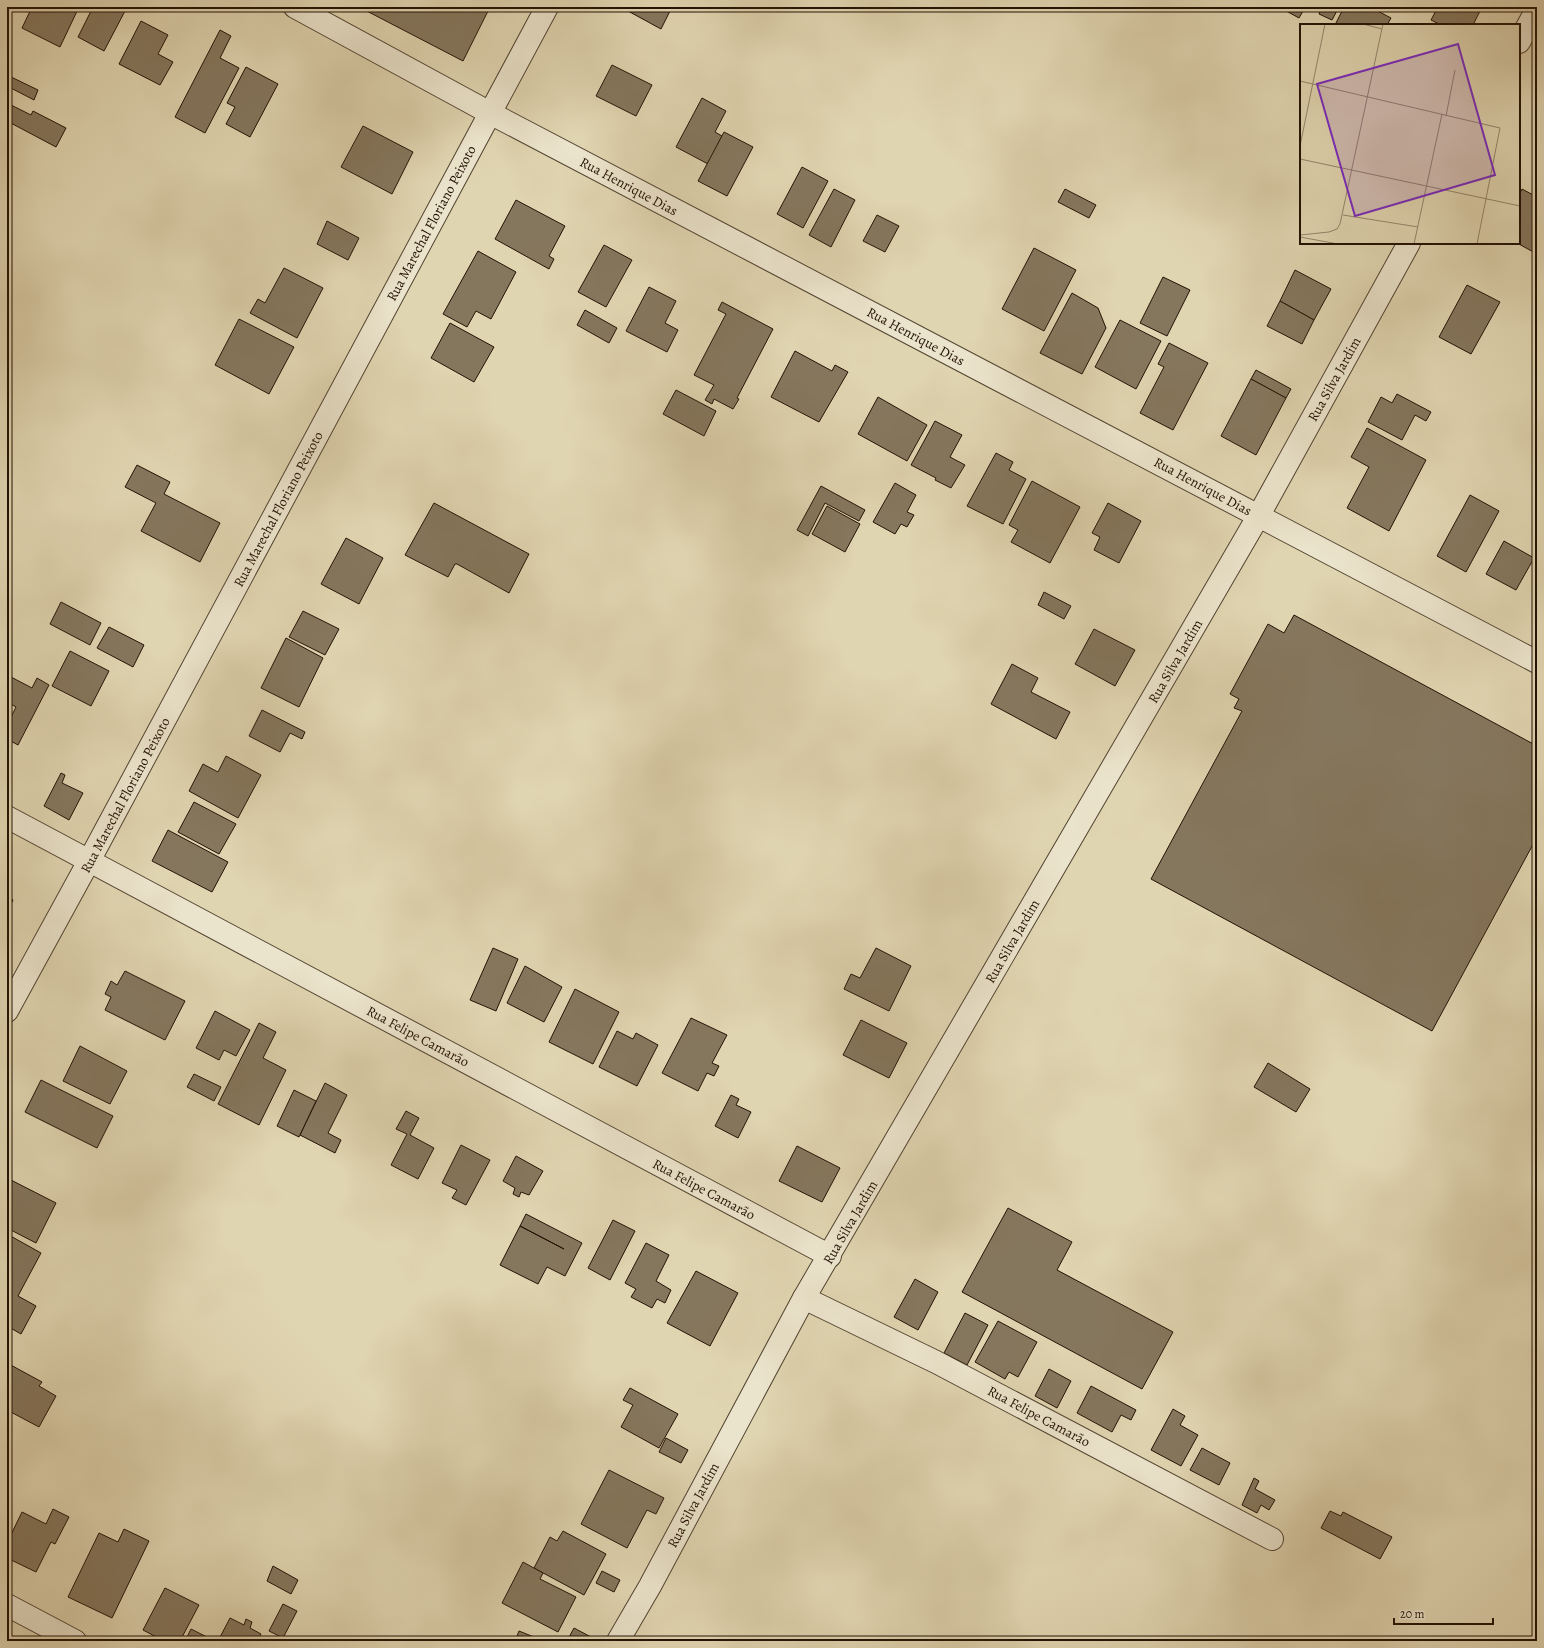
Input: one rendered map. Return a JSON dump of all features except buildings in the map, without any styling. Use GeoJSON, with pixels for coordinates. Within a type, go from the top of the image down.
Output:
{"type":"FeatureCollection","features":[{"type":"Feature","properties":{"kind":"street","name":"Rua Henrique Dias"},"geometry":{"type":"LineString","coordinates":[[295,7],[490,113],[1537,662]]}},
{"type":"Feature","properties":{"kind":"street","name":"Rua Marechal Floriano Peixoto"},"geometry":{"type":"LineString","coordinates":[[7,1011],[547,7]]}},
{"type":"Feature","properties":{"kind":"street"},"geometry":{"type":"LineString","coordinates":[[1520,40],[1537,9]]}},
{"type":"Feature","properties":{"kind":"street","name":"Rua Silva Jardim"},"geometry":{"type":"LineString","coordinates":[[618,1641],[650,1586],[804,1298],[830,1256],[1259,515],[1408,244]]}},
{"type":"Feature","properties":{"kind":"street","name":"Rua Felipe Camarão"},"geometry":{"type":"LineString","coordinates":[[7,817],[830,1256]]}},
{"type":"Feature","properties":{"kind":"street","name":"Rua Felipe Camarão"},"geometry":{"type":"LineString","coordinates":[[804,1298],[936,1362],[1272,1539]]}},
{"type":"Feature","properties":{"kind":"street"},"geometry":{"type":"LineString","coordinates":[[7,1605],[75,1641]]}}]}
